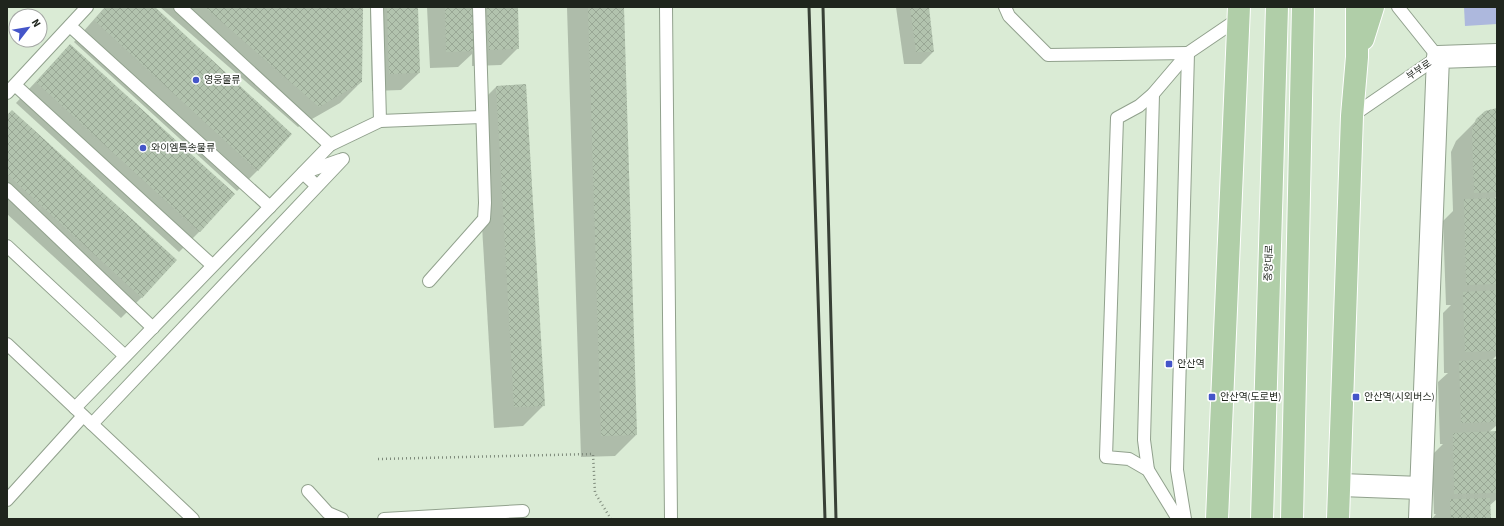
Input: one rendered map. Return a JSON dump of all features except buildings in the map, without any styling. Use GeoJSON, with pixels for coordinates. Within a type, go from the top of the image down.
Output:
{"type":"FeatureCollection","features":[{"type":"Feature","properties":{"kind":"main road","name":"중앙대로"},"geometry":{"type":"LineString","coordinates":[[1262,519],[1277,7]]}},
{"type":"Feature","properties":{"kind":"main road"},"geometry":{"type":"LineString","coordinates":[[1292,519],[1302,7]]}},
{"type":"Feature","properties":{"kind":"main road"},"geometry":{"type":"LineString","coordinates":[[1338,519],[1341,482],[1352,116],[1357,57],[1357,7]]}},
{"type":"Feature","properties":{"kind":"main road"},"geometry":{"type":"LineString","coordinates":[[1357,57],[1373,7]]}},
{"type":"Feature","properties":{"kind":"main road"},"geometry":{"type":"LineString","coordinates":[[1217,519],[1238,13]]}},
{"type":"Feature","properties":{"kind":"street","name":"부부로"},"geometry":{"type":"LineString","coordinates":[[1438,57],[1497,55]]}},
{"type":"Feature","properties":{"kind":"street"},"geometry":{"type":"LineString","coordinates":[[1420,519],[1438,57]]}},
{"type":"Feature","properties":{"kind":"street"},"geometry":{"type":"LineString","coordinates":[[1341,482],[1421,488]]}},
{"type":"Feature","properties":{"kind":"lane"},"geometry":{"type":"LineString","coordinates":[[87,7],[11,89],[212,265]]}},
{"type":"Feature","properties":{"kind":"lane"},"geometry":{"type":"LineString","coordinates":[[180,7],[330,145]]}},
{"type":"Feature","properties":{"kind":"lane"},"geometry":{"type":"LineString","coordinates":[[377,7],[380,121]]}},
{"type":"Feature","properties":{"kind":"lane"},"geometry":{"type":"LineString","coordinates":[[430,281],[484,219],[485,203],[479,7]]}},
{"type":"Feature","properties":{"kind":"lane"},"geometry":{"type":"LineString","coordinates":[[666,7],[671,519]]}},
{"type":"Feature","properties":{"kind":"lane"},"geometry":{"type":"LineString","coordinates":[[1005,7],[1009,16],[1048,55],[1188,53]]}},
{"type":"Feature","properties":{"kind":"lane"},"geometry":{"type":"LineString","coordinates":[[1398,7],[1438,57]]}},
{"type":"Feature","properties":{"kind":"lane"},"geometry":{"type":"LineString","coordinates":[[1148,470],[1129,458],[1106,456],[1117,118],[1139,106],[1153,94],[1188,53],[1238,13]]}},
{"type":"Feature","properties":{"kind":"lane"},"geometry":{"type":"LineString","coordinates":[[70,26],[270,207]]}},
{"type":"Feature","properties":{"kind":"lane"},"geometry":{"type":"LineString","coordinates":[[1185,519],[1177,470],[1188,53]]}},
{"type":"Feature","properties":{"kind":"lane","name":"부부로"},"geometry":{"type":"LineString","coordinates":[[1352,116],[1438,57]]}},
{"type":"Feature","properties":{"kind":"lane"},"geometry":{"type":"LineString","coordinates":[[1153,94],[1144,440],[1148,470],[1178,519]]}},
{"type":"Feature","properties":{"kind":"lane"},"geometry":{"type":"LineString","coordinates":[[83,416],[125,356],[330,145],[380,121],[482,117]]}},
{"type":"Feature","properties":{"kind":"lane"},"geometry":{"type":"LineString","coordinates":[[7,500],[83,416],[318,186],[343,159],[304,173]]}},
{"type":"Feature","properties":{"kind":"lane"},"geometry":{"type":"LineString","coordinates":[[304,173],[318,186]]}},
{"type":"Feature","properties":{"kind":"lane"},"geometry":{"type":"LineString","coordinates":[[7,189],[152,328]]}},
{"type":"Feature","properties":{"kind":"lane"},"geometry":{"type":"LineString","coordinates":[[7,246],[125,356]]}},
{"type":"Feature","properties":{"kind":"lane"},"geometry":{"type":"LineString","coordinates":[[7,344],[193,519]]}},
{"type":"Feature","properties":{"kind":"lane"},"geometry":{"type":"LineString","coordinates":[[1341,482],[1349,519]]}},
{"type":"Feature","properties":{"kind":"lane"},"geometry":{"type":"LineString","coordinates":[[308,491],[328,513],[342,519]]}},
{"type":"Feature","properties":{"kind":"lane"},"geometry":{"type":"LineString","coordinates":[[384,519],[523,511]]}},
{"type":"Feature","properties":{"kind":"path"},"geometry":{"type":"LineString","coordinates":[[378,459],[593,454],[595,494],[611,519]]}},
{"type":"Feature","properties":{"kind":"shaded area"},"geometry":{"type":"Polygon","coordinates":[[[1464,7],[1497,7],[1497,24],[1465,26],[1464,7]]]}},
{"type":"Feature","properties":{"kind":"railway"},"geometry":{"type":"LineString","coordinates":[[809,7],[825,519]]}},
{"type":"Feature","properties":{"kind":"railway"},"geometry":{"type":"LineString","coordinates":[[823,7],[836,519]]}},
{"type":"Feature","properties":{"kind":"place","name":"영웅물류"},"geometry":{"type":"Point","coordinates":[196,80]}},
{"type":"Feature","properties":{"kind":"place","name":"와이엠특송물류"},"geometry":{"type":"Point","coordinates":[143,148]}},
{"type":"Feature","properties":{"kind":"place","name":"안산역"},"geometry":{"type":"Point","coordinates":[1169,364]}},
{"type":"Feature","properties":{"kind":"place","name":"안산역(도로변)"},"geometry":{"type":"Point","coordinates":[1212,397]}},
{"type":"Feature","properties":{"kind":"place","name":"안산역(시외버스)"},"geometry":{"type":"Point","coordinates":[1356,397]}}]}
